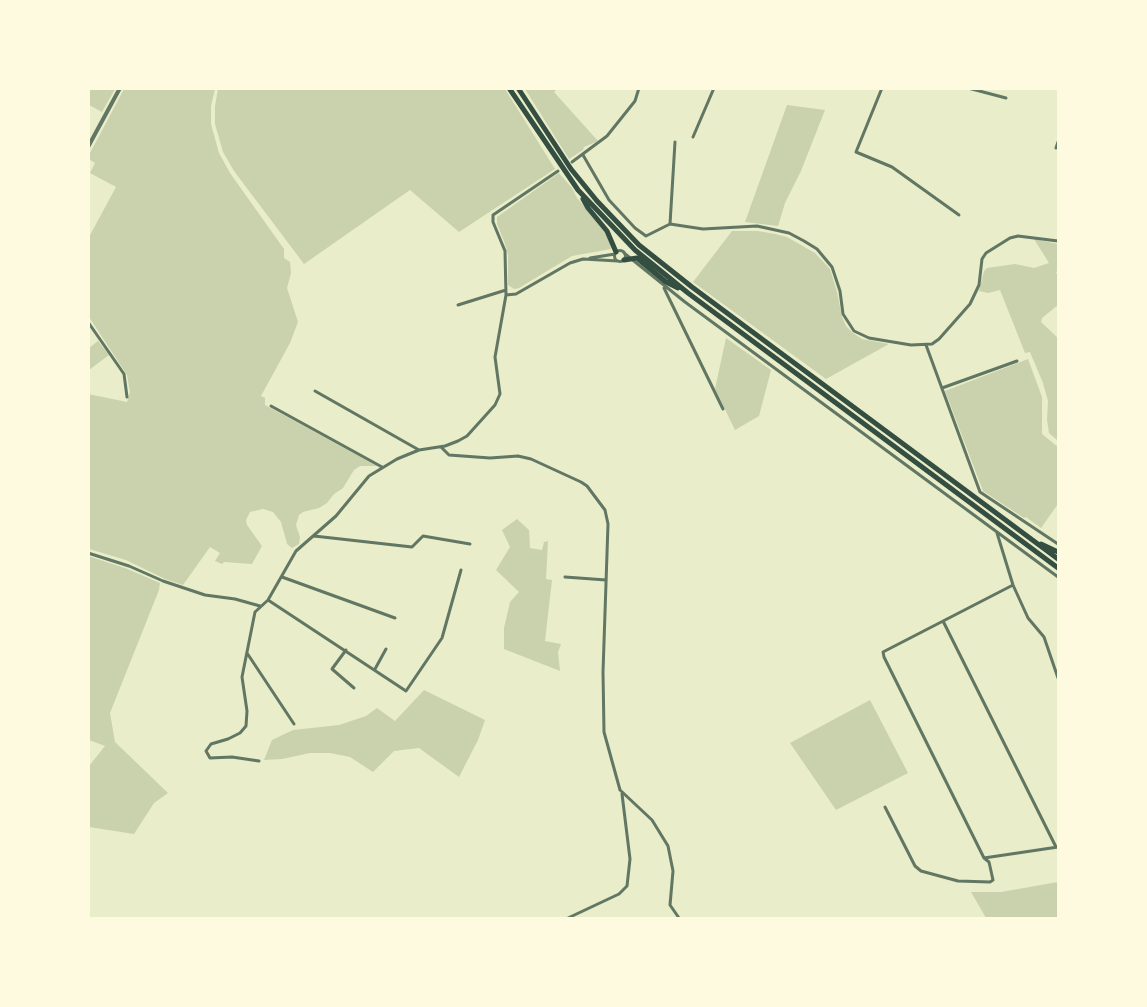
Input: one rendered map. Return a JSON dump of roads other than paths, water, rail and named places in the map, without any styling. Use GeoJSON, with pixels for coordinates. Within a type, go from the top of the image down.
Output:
{"type":"FeatureCollection","features":[{"type":"Feature","properties":{"kind":"main road"},"geometry":{"type":"LineString","coordinates":[[509,88],[588,208],[607,231],[616,253]]}},
{"type":"Feature","properties":{"kind":"main road"},"geometry":{"type":"LineString","coordinates":[[518,88],[572,169],[634,245],[1059,559]]}},
{"type":"Feature","properties":{"kind":"main road"},"geometry":{"type":"LineString","coordinates":[[578,190],[634,245],[688,293],[1059,568]]}},
{"type":"Feature","properties":{"kind":"main road"},"geometry":{"type":"LineString","coordinates":[[626,261],[637,258],[666,282],[688,293]]}},
{"type":"Feature","properties":{"kind":"main road"},"geometry":{"type":"LineString","coordinates":[[1035,541],[1059,552]]}},
{"type":"Feature","properties":{"kind":"street"},"geometry":{"type":"LineString","coordinates":[[88,147],[120,88]]}},
{"type":"Feature","properties":{"kind":"street"},"geometry":{"type":"LineString","coordinates":[[572,162],[607,136],[635,101],[639,88]]}},
{"type":"Feature","properties":{"kind":"street"},"geometry":{"type":"LineString","coordinates":[[693,137],[714,88]]}},
{"type":"Feature","properties":{"kind":"street"},"geometry":{"type":"LineString","coordinates":[[882,88],[856,152],[892,167],[959,214]]}},
{"type":"Feature","properties":{"kind":"street"},"geometry":{"type":"LineString","coordinates":[[968,88],[1006,98]]}},
{"type":"Feature","properties":{"kind":"street"},"geometry":{"type":"LineString","coordinates":[[670,224],[675,142]]}},
{"type":"Feature","properties":{"kind":"street"},"geometry":{"type":"LineString","coordinates":[[1056,148],[1059,142]]}},
{"type":"Feature","properties":{"kind":"street"},"geometry":{"type":"LineString","coordinates":[[583,155],[609,200],[634,228],[646,236],[670,224],[703,229],[757,226],[789,233],[817,249],[832,267],[840,291],[843,314],[854,331],[869,338],[911,345],[926,345],[939,339],[970,304],[979,285],[982,259],[986,253],[1010,238],[1018,236],[1059,241]]}},
{"type":"Feature","properties":{"kind":"street"},"geometry":{"type":"LineString","coordinates":[[259,761],[232,757],[210,758],[206,751],[212,744],[240,733],[246,726],[247,711],[242,683],[255,612],[268,600],[296,551],[336,516],[369,476],[382,467],[419,450],[441,447],[467,435],[495,405],[500,397],[495,357],[506,290],[505,251],[493,222],[493,215],[558,171]]}},
{"type":"Feature","properties":{"kind":"street"},"geometry":{"type":"LineString","coordinates":[[506,295],[516,294],[570,263],[583,259],[622,251],[626,261]]}},
{"type":"Feature","properties":{"kind":"street"},"geometry":{"type":"LineString","coordinates":[[616,253],[615,257],[626,261],[664,286],[1059,577]]}},
{"type":"Feature","properties":{"kind":"street"},"geometry":{"type":"LineString","coordinates":[[583,259],[626,261]]}},
{"type":"Feature","properties":{"kind":"street"},"geometry":{"type":"LineString","coordinates":[[664,286],[723,409]]}},
{"type":"Feature","properties":{"kind":"street"},"geometry":{"type":"LineString","coordinates":[[458,305],[506,290]]}},
{"type":"Feature","properties":{"kind":"street"},"geometry":{"type":"LineString","coordinates":[[88,322],[124,374],[127,397]]}},
{"type":"Feature","properties":{"kind":"street"},"geometry":{"type":"LineString","coordinates":[[926,345],[980,492],[1059,544]]}},
{"type":"Feature","properties":{"kind":"street"},"geometry":{"type":"LineString","coordinates":[[942,388],[1017,361]]}},
{"type":"Feature","properties":{"kind":"street"},"geometry":{"type":"LineString","coordinates":[[315,391],[419,450]]}},
{"type":"Feature","properties":{"kind":"street"},"geometry":{"type":"LineString","coordinates":[[271,406],[382,467]]}},
{"type":"Feature","properties":{"kind":"street"},"geometry":{"type":"LineString","coordinates":[[441,447],[449,455],[490,458],[524,457],[587,486],[607,516],[603,720],[608,747],[622,792],[630,859],[627,886],[620,894],[568,918]]}},
{"type":"Feature","properties":{"kind":"street"},"geometry":{"type":"LineString","coordinates":[[996,531],[1013,585],[1028,618],[1044,637],[1059,678]]}},
{"type":"Feature","properties":{"kind":"street"},"geometry":{"type":"LineString","coordinates":[[314,536],[412,547],[423,536],[470,544]]}},
{"type":"Feature","properties":{"kind":"street"},"geometry":{"type":"LineString","coordinates":[[88,553],[205,595],[235,599],[260,606]]}},
{"type":"Feature","properties":{"kind":"street"},"geometry":{"type":"LineString","coordinates":[[268,600],[406,691],[441,638],[461,570]]}},
{"type":"Feature","properties":{"kind":"street"},"geometry":{"type":"LineString","coordinates":[[282,577],[395,618]]}},
{"type":"Feature","properties":{"kind":"street"},"geometry":{"type":"LineString","coordinates":[[565,577],[606,580]]}},
{"type":"Feature","properties":{"kind":"street"},"geometry":{"type":"LineString","coordinates":[[885,807],[915,866],[921,871],[958,881],[990,882],[993,880],[989,862],[984,858],[883,652],[1013,585]]}},
{"type":"Feature","properties":{"kind":"street"},"geometry":{"type":"LineString","coordinates":[[943,621],[1057,847],[984,858]]}},
{"type":"Feature","properties":{"kind":"street"},"geometry":{"type":"LineString","coordinates":[[375,669],[386,649]]}},
{"type":"Feature","properties":{"kind":"street"},"geometry":{"type":"LineString","coordinates":[[346,650],[332,669],[354,688]]}},
{"type":"Feature","properties":{"kind":"street"},"geometry":{"type":"LineString","coordinates":[[246,652],[294,724]]}},
{"type":"Feature","properties":{"kind":"street"},"geometry":{"type":"LineString","coordinates":[[622,792],[652,820],[668,846],[673,871],[670,905],[679,918]]}}]}
